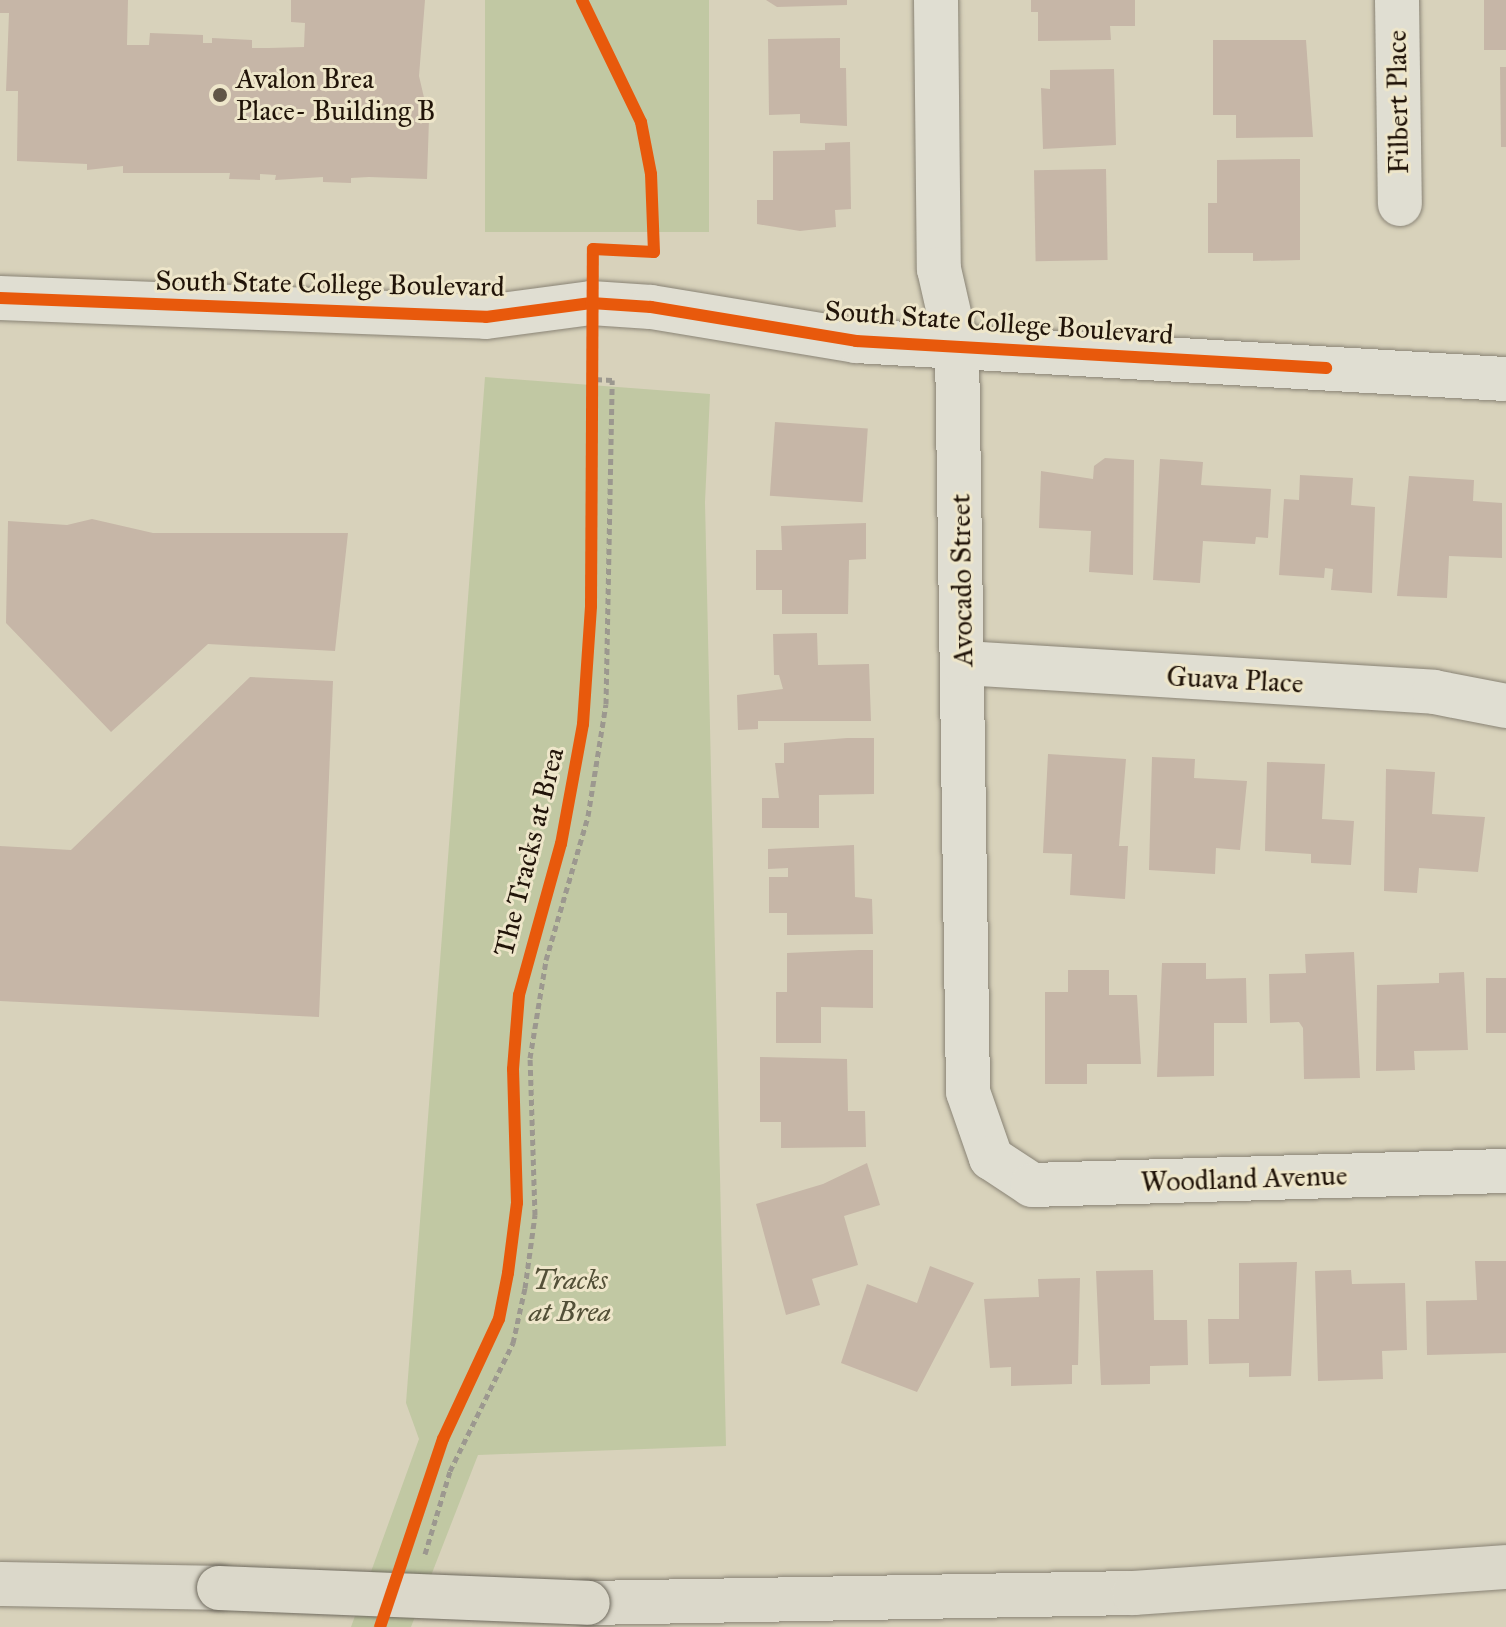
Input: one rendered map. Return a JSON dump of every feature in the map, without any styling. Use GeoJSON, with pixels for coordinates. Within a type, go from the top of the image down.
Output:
{"type":"FeatureCollection","features":[{"type":"Feature","properties":{"kind":"highway"},"geometry":{"type":"LineString","coordinates":[[0,1584],[219,1588],[588,1603],[1134,1593],[1506,1567]]}},
{"type":"Feature","properties":{"kind":"street","name":"Avocado Street"},"geometry":{"type":"LineString","coordinates":[[936,0],[939,269],[957,348],[968,1092],[991,1158]]}},
{"type":"Feature","properties":{"kind":"street","name":"Filbert Place"},"geometry":{"type":"LineString","coordinates":[[1397,0],[1400,204]]}},
{"type":"Feature","properties":{"kind":"street","name":"South State College Boulevard"},"geometry":{"type":"LineString","coordinates":[[0,298],[486,317],[591,303],[651,307],[856,341],[1506,379]]}},
{"type":"Feature","properties":{"kind":"street","name":"Guava Place"},"geometry":{"type":"LineString","coordinates":[[964,663],[1434,692],[1506,706]]}},
{"type":"Feature","properties":{"kind":"street","name":"Woodland Avenue"},"geometry":{"type":"LineString","coordinates":[[991,1158],[1032,1185],[1506,1171]]}},
{"type":"Feature","properties":{"kind":"path"},"geometry":{"type":"LineString","coordinates":[[420,1568],[450,1471],[513,1343],[525,1288],[535,1215],[530,1058],[546,960],[588,816],[606,704],[612,380],[593,386],[591,303]]}},
{"type":"Feature","properties":{"kind":"green space"},"geometry":{"type":"Polygon","coordinates":[[[485,0],[709,0],[709,232],[485,232],[485,0]]]}},
{"type":"Feature","properties":{"kind":"green space","name":"Tracks at Brea"},"geometry":{"type":"Polygon","coordinates":[[[485,377],[710,394],[705,502],[726,1446],[478,1455],[411,1627],[351,1627],[419,1439],[406,1403],[485,377]]]}},
{"type":"Feature","properties":{"kind":"building","name":"Avalon Brea Place- Building B"},"geometry":{"type":"Polygon","coordinates":[[[0,0],[128,0],[127,45],[149,45],[150,33],[203,35],[203,43],[212,43],[212,38],[252,40],[252,48],[269,48],[304,47],[305,23],[291,22],[291,0],[425,0],[419,76],[429,119],[427,179],[369,177],[351,178],[351,183],[323,182],[323,177],[275,180],[276,175],[260,174],[260,180],[229,179],[230,173],[123,173],[123,166],[87,170],[87,164],[17,161],[18,91],[6,91],[9,13],[0,13],[0,0]]]}},
{"type":"Feature","properties":{"kind":"building"},"geometry":{"type":"Polygon","coordinates":[[[766,0],[847,0],[847,5],[777,7],[766,0]]]}},
{"type":"Feature","properties":{"kind":"building"},"geometry":{"type":"Polygon","coordinates":[[[1031,0],[1135,0],[1135,26],[1110,26],[1111,40],[1038,41],[1038,12],[1031,12],[1031,0]]]}},
{"type":"Feature","properties":{"kind":"building"},"geometry":{"type":"Polygon","coordinates":[[[1484,0],[1506,0],[1506,50],[1484,50],[1484,0]]]}},
{"type":"Feature","properties":{"kind":"building"},"geometry":{"type":"Polygon","coordinates":[[[840,38],[840,68],[846,68],[847,126],[800,123],[800,114],[769,115],[768,39],[840,38]]]}},
{"type":"Feature","properties":{"kind":"building"},"geometry":{"type":"Polygon","coordinates":[[[1213,40],[1306,40],[1313,137],[1236,138],[1236,115],[1213,115],[1213,40]]]}},
{"type":"Feature","properties":{"kind":"building"},"geometry":{"type":"Polygon","coordinates":[[[1500,67],[1506,67],[1506,147],[1501,147],[1500,67]]]}},
{"type":"Feature","properties":{"kind":"building"},"geometry":{"type":"Polygon","coordinates":[[[1114,69],[1116,145],[1043,149],[1041,88],[1050,89],[1050,70],[1114,69]]]}},
{"type":"Feature","properties":{"kind":"building"},"geometry":{"type":"Polygon","coordinates":[[[850,142],[851,209],[835,210],[836,227],[800,231],[757,224],[757,200],[773,200],[773,151],[825,150],[825,143],[850,142]]]}},
{"type":"Feature","properties":{"kind":"building"},"geometry":{"type":"Polygon","coordinates":[[[1300,159],[1300,260],[1253,261],[1253,253],[1208,253],[1208,203],[1217,203],[1217,160],[1300,159]]]}},
{"type":"Feature","properties":{"kind":"building"},"geometry":{"type":"Polygon","coordinates":[[[1106,169],[1108,260],[1036,261],[1034,170],[1106,169]]]}},
{"type":"Feature","properties":{"kind":"building"},"geometry":{"type":"Polygon","coordinates":[[[775,422],[868,428],[863,502],[770,496],[775,422]]]}},
{"type":"Feature","properties":{"kind":"building"},"geometry":{"type":"Polygon","coordinates":[[[1105,458],[1134,460],[1133,575],[1089,572],[1091,531],[1039,528],[1041,471],[1093,479],[1094,466],[1105,458]]]}},
{"type":"Feature","properties":{"kind":"building"},"geometry":{"type":"Polygon","coordinates":[[[1160,459],[1203,462],[1201,485],[1271,489],[1268,538],[1256,537],[1255,544],[1203,541],[1200,583],[1153,580],[1160,459]]]}},
{"type":"Feature","properties":{"kind":"building"},"geometry":{"type":"Polygon","coordinates":[[[1300,475],[1353,478],[1351,505],[1375,507],[1372,593],[1331,590],[1333,569],[1325,568],[1324,578],[1279,575],[1284,499],[1299,500],[1300,475]]]}},
{"type":"Feature","properties":{"kind":"building"},"geometry":{"type":"Polygon","coordinates":[[[1409,476],[1474,480],[1473,501],[1502,503],[1502,558],[1449,556],[1447,598],[1397,596],[1409,476]]]}},
{"type":"Feature","properties":{"kind":"building"},"geometry":{"type":"Polygon","coordinates":[[[92,519],[153,533],[348,533],[335,651],[208,644],[111,732],[6,623],[8,521],[67,525],[92,519]]]}},
{"type":"Feature","properties":{"kind":"building"},"geometry":{"type":"Polygon","coordinates":[[[866,523],[866,559],[849,560],[848,614],[782,614],[782,590],[756,590],[756,550],[782,550],[781,526],[866,523]]]}},
{"type":"Feature","properties":{"kind":"building"},"geometry":{"type":"Polygon","coordinates":[[[817,633],[818,665],[869,664],[871,721],[758,721],[758,729],[738,730],[737,695],[783,689],[779,675],[774,675],[773,634],[817,633]]]}},
{"type":"Feature","properties":{"kind":"building"},"geometry":{"type":"Polygon","coordinates":[[[250,677],[333,681],[319,1017],[0,1001],[0,846],[71,850],[250,677]]]}},
{"type":"Feature","properties":{"kind":"building"},"geometry":{"type":"Polygon","coordinates":[[[874,738],[874,794],[819,795],[819,828],[762,828],[762,798],[779,798],[775,763],[784,763],[784,743],[874,738]]]}},
{"type":"Feature","properties":{"kind":"building"},"geometry":{"type":"Polygon","coordinates":[[[1048,754],[1126,759],[1119,846],[1128,846],[1125,899],[1070,895],[1072,854],[1043,853],[1048,754]]]}},
{"type":"Feature","properties":{"kind":"building"},"geometry":{"type":"Polygon","coordinates":[[[1152,757],[1195,759],[1194,778],[1247,781],[1240,850],[1216,848],[1215,874],[1149,870],[1152,757]]]}},
{"type":"Feature","properties":{"kind":"building"},"geometry":{"type":"Polygon","coordinates":[[[1267,762],[1325,764],[1322,819],[1354,821],[1351,865],[1311,863],[1311,854],[1265,851],[1267,762]]]}},
{"type":"Feature","properties":{"kind":"building"},"geometry":{"type":"Polygon","coordinates":[[[1386,769],[1435,772],[1432,814],[1485,817],[1478,872],[1419,868],[1417,893],[1384,891],[1386,769]]]}},
{"type":"Feature","properties":{"kind":"building"},"geometry":{"type":"Polygon","coordinates":[[[854,845],[855,897],[872,899],[873,934],[787,935],[787,913],[769,913],[769,877],[788,877],[788,868],[768,869],[768,849],[854,845]]]}},
{"type":"Feature","properties":{"kind":"building"},"geometry":{"type":"Polygon","coordinates":[[[873,950],[873,1008],[821,1007],[821,1043],[776,1043],[776,992],[787,992],[787,953],[873,950]]]}},
{"type":"Feature","properties":{"kind":"building"},"geometry":{"type":"Polygon","coordinates":[[[1354,952],[1360,1078],[1304,1079],[1303,1028],[1299,1022],[1270,1023],[1269,974],[1306,973],[1305,954],[1354,952]]]}},
{"type":"Feature","properties":{"kind":"building"},"geometry":{"type":"Polygon","coordinates":[[[1162,963],[1206,963],[1206,979],[1246,978],[1247,1023],[1214,1023],[1214,1076],[1157,1077],[1162,963]]]}},
{"type":"Feature","properties":{"kind":"building"},"geometry":{"type":"Polygon","coordinates":[[[1068,970],[1109,970],[1109,995],[1137,995],[1141,1064],[1087,1064],[1087,1084],[1045,1084],[1045,992],[1068,992],[1068,970]]]}},
{"type":"Feature","properties":{"kind":"building"},"geometry":{"type":"Polygon","coordinates":[[[1464,972],[1468,1050],[1414,1051],[1415,1070],[1376,1071],[1377,985],[1439,983],[1439,973],[1464,972]]]}},
{"type":"Feature","properties":{"kind":"building"},"geometry":{"type":"Polygon","coordinates":[[[1486,978],[1506,978],[1506,1033],[1486,1033],[1486,978]]]}},
{"type":"Feature","properties":{"kind":"building"},"geometry":{"type":"Polygon","coordinates":[[[760,1057],[847,1059],[848,1111],[865,1111],[866,1147],[781,1148],[781,1122],[760,1122],[760,1057]]]}},
{"type":"Feature","properties":{"kind":"building"},"geometry":{"type":"Polygon","coordinates":[[[867,1163],[880,1205],[844,1216],[858,1265],[812,1279],[820,1305],[786,1315],[756,1204],[823,1184],[867,1163]]]}},
{"type":"Feature","properties":{"kind":"building"},"geometry":{"type":"Polygon","coordinates":[[[1475,1261],[1506,1261],[1506,1353],[1427,1355],[1426,1301],[1477,1300],[1475,1261]]]}},
{"type":"Feature","properties":{"kind":"building"},"geometry":{"type":"Polygon","coordinates":[[[1297,1262],[1291,1376],[1249,1377],[1249,1363],[1209,1364],[1208,1319],[1239,1319],[1239,1263],[1297,1262]]]}},
{"type":"Feature","properties":{"kind":"building"},"geometry":{"type":"Polygon","coordinates":[[[930,1266],[974,1283],[917,1392],[841,1363],[867,1284],[917,1303],[930,1266]]]}},
{"type":"Feature","properties":{"kind":"building"},"geometry":{"type":"Polygon","coordinates":[[[1153,1270],[1154,1320],[1187,1320],[1188,1365],[1150,1366],[1150,1384],[1101,1385],[1096,1271],[1153,1270]]]}},
{"type":"Feature","properties":{"kind":"building"},"geometry":{"type":"Polygon","coordinates":[[[1351,1270],[1352,1284],[1405,1283],[1407,1350],[1382,1351],[1383,1379],[1318,1381],[1315,1271],[1351,1270]]]}},
{"type":"Feature","properties":{"kind":"building"},"geometry":{"type":"Polygon","coordinates":[[[1080,1278],[1078,1365],[1072,1365],[1072,1384],[1011,1386],[1011,1367],[990,1368],[984,1299],[1039,1297],[1038,1279],[1080,1278]]]}},
{"type":"Feature","properties":{"kind":"cycle path","name":"The Tracks at Brea"},"geometry":{"type":"LineString","coordinates":[[380,1627],[443,1439],[499,1319],[508,1273],[517,1203],[513,1069],[519,995],[561,844],[583,724],[591,606],[593,249],[654,252],[651,174],[641,122],[582,0]]}},
{"type":"Feature","properties":{"kind":"cycle path"},"geometry":{"type":"LineString","coordinates":[[0,298],[486,317],[591,303],[651,307],[856,341],[1326,368]]}},
{"type":"Feature","properties":{"kind":"place","name":"Avalon Brea Place- Building B"},"geometry":{"type":"Point","coordinates":[220,95]}}]}
